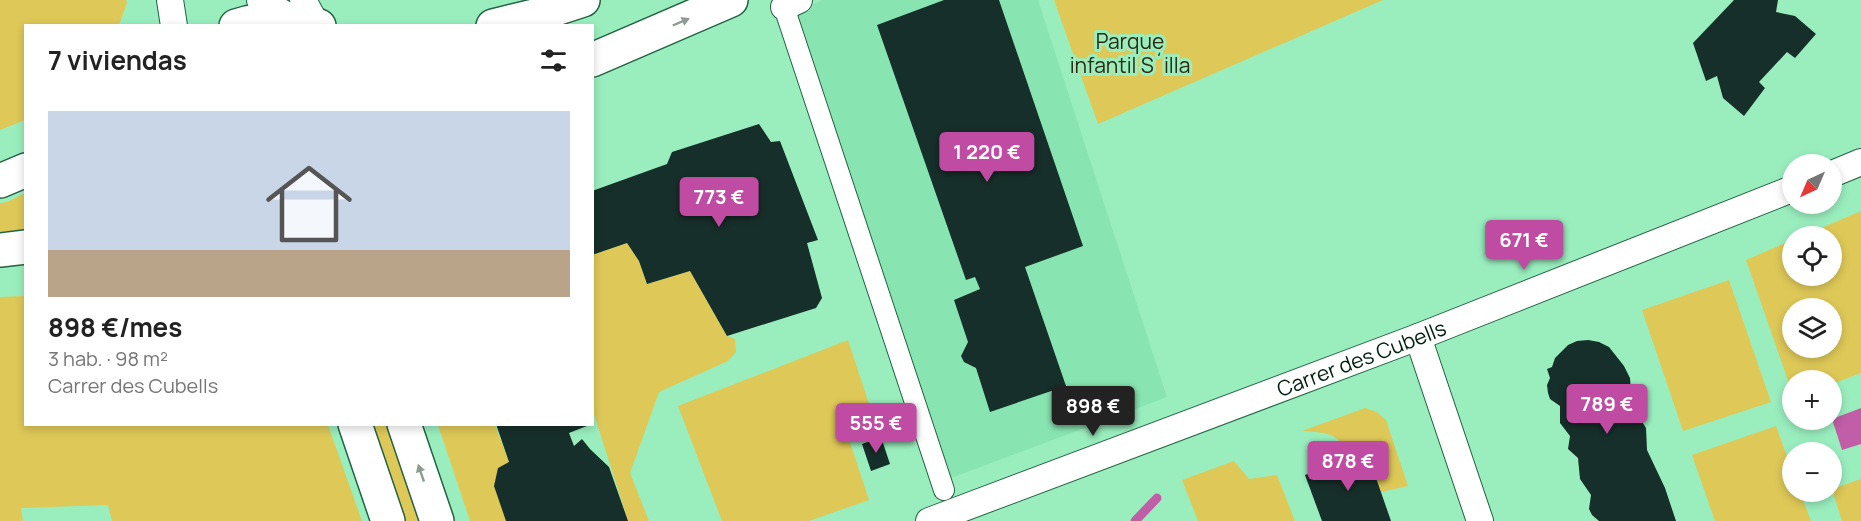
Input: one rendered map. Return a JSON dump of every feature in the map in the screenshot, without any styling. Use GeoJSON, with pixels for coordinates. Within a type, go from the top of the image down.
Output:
{"type":"FeatureCollection","features":[{"type":"Feature","properties":{"kind":"main road"},"geometry":{"type":"LineString","coordinates":[[501,24],[583,0]]}},
{"type":"Feature","properties":{"kind":"main road"},"geometry":{"type":"LineString","coordinates":[[594,59],[731,0]]}},
{"type":"Feature","properties":{"kind":"main road"},"geometry":{"type":"LineString","coordinates":[[246,24],[272,19],[308,18]]}},
{"type":"Feature","properties":{"kind":"main road"},"geometry":{"type":"LineString","coordinates":[[0,181],[24,171]]}},
{"type":"Feature","properties":{"kind":"main road"},"geometry":{"type":"LineString","coordinates":[[0,250],[24,247]]}},
{"type":"Feature","properties":{"kind":"main road"},"geometry":{"type":"LineString","coordinates":[[356,426],[387,521]]}},
{"type":"Feature","properties":{"kind":"main road"},"geometry":{"type":"LineString","coordinates":[[405,426],[437,521]]}},
{"type":"Feature","properties":{"kind":"street"},"geometry":{"type":"LineString","coordinates":[[170,0],[174,24]]}},
{"type":"Feature","properties":{"kind":"street"},"geometry":{"type":"LineString","coordinates":[[260,0],[308,18]]}},
{"type":"Feature","properties":{"kind":"street"},"geometry":{"type":"LineString","coordinates":[[791,3],[944,490]]}},
{"type":"Feature","properties":{"kind":"street"},"geometry":{"type":"LineString","coordinates":[[1842,170],[1861,162]]}},
{"type":"Feature","properties":{"kind":"street","name":"Carrer des Cubells"},"geometry":{"type":"LineString","coordinates":[[929,521],[1418,337],[1782,193]]}},
{"type":"Feature","properties":{"kind":"street"},"geometry":{"type":"LineString","coordinates":[[1418,337],[1480,521]]}},
{"type":"Feature","properties":{"kind":"shaded area"},"geometry":{"type":"Polygon","coordinates":[[[822,0],[1038,0],[1167,397],[951,478],[793,13],[822,0]]]}},
{"type":"Feature","properties":{"kind":"shaded area"},"geometry":{"type":"Polygon","coordinates":[[[1861,408],[1861,444],[1842,450],[1842,442],[1839,442],[1836,430],[1842,430],[1842,415],[1861,408]]]}},
{"type":"Feature","properties":{"kind":"green space"},"geometry":{"type":"Polygon","coordinates":[[[0,0],[126,0],[119,24],[24,24],[24,120],[0,130],[0,0]]]}},
{"type":"Feature","properties":{"kind":"green space","name":"Parque infantil S´illa"},"geometry":{"type":"Polygon","coordinates":[[[1054,0],[1383,0],[1098,124],[1054,0]]]}},
{"type":"Feature","properties":{"kind":"green space"},"geometry":{"type":"Polygon","coordinates":[[[24,194],[24,230],[0,232],[0,203],[24,194]]]}},
{"type":"Feature","properties":{"kind":"green space"},"geometry":{"type":"Polygon","coordinates":[[[1861,211],[1861,373],[1842,380],[1842,370],[1784,370],[1746,260],[1782,244],[1782,286],[1842,286],[1842,226],[1826,226],[1861,211]]]}},
{"type":"Feature","properties":{"kind":"green space"},"geometry":{"type":"Polygon","coordinates":[[[627,243],[639,261],[647,284],[690,271],[727,336],[735,339],[736,352],[728,361],[659,392],[630,473],[649,521],[628,521],[594,414],[594,254],[627,243]]]}},
{"type":"Feature","properties":{"kind":"green space"},"geometry":{"type":"Polygon","coordinates":[[[1729,280],[1771,402],[1683,431],[1642,310],[1729,280]]]}},
{"type":"Feature","properties":{"kind":"green space"},"geometry":{"type":"Polygon","coordinates":[[[24,296],[24,426],[328,426],[362,521],[112,521],[108,505],[21,508],[23,521],[0,521],[0,297],[24,296]]]}},
{"type":"Feature","properties":{"kind":"green space"},"geometry":{"type":"Polygon","coordinates":[[[848,340],[876,425],[848,436],[869,500],[809,521],[722,521],[678,406],[848,340]]]}},
{"type":"Feature","properties":{"kind":"green space"},"geometry":{"type":"Polygon","coordinates":[[[1365,408],[1377,412],[1386,420],[1408,486],[1381,492],[1367,452],[1350,458],[1346,449],[1332,436],[1319,432],[1302,431],[1365,408]]]}},
{"type":"Feature","properties":{"kind":"green space"},"geometry":{"type":"Polygon","coordinates":[[[372,426],[388,426],[421,521],[405,521],[372,426]]]}},
{"type":"Feature","properties":{"kind":"green space"},"geometry":{"type":"Polygon","coordinates":[[[438,426],[495,426],[509,462],[515,521],[470,521],[438,426]]]}},
{"type":"Feature","properties":{"kind":"green space"},"geometry":{"type":"Polygon","coordinates":[[[1776,426],[1782,442],[1782,502],[1804,502],[1811,521],[1715,521],[1692,455],[1776,426]]]}},
{"type":"Feature","properties":{"kind":"green space"},"geometry":{"type":"Polygon","coordinates":[[[1234,461],[1249,479],[1277,475],[1295,521],[1198,521],[1182,480],[1234,461]]]}},
{"type":"Feature","properties":{"kind":"green space"},"geometry":{"type":"Polygon","coordinates":[[[1861,479],[1861,521],[1842,521],[1836,502],[1842,502],[1842,486],[1861,479]]]}},
{"type":"Feature","properties":{"kind":"building"},"geometry":{"type":"Polygon","coordinates":[[[944,0],[999,0],[1083,246],[1025,267],[1066,386],[990,412],[976,368],[964,362],[961,356],[968,342],[954,300],[980,289],[975,277],[966,280],[877,25],[944,0]]]}},
{"type":"Feature","properties":{"kind":"building"},"geometry":{"type":"Polygon","coordinates":[[[1734,0],[1778,0],[1776,12],[1795,16],[1816,34],[1795,58],[1787,52],[1759,82],[1765,88],[1744,116],[1723,98],[1717,76],[1706,81],[1693,43],[1734,0]]]}},
{"type":"Feature","properties":{"kind":"building"},"geometry":{"type":"Polygon","coordinates":[[[759,124],[771,142],[780,141],[818,240],[807,243],[822,298],[816,308],[727,336],[690,271],[647,284],[639,261],[627,243],[594,254],[594,190],[667,164],[672,152],[759,124]]]}},
{"type":"Feature","properties":{"kind":"building"},"geometry":{"type":"Polygon","coordinates":[[[1588,340],[1609,347],[1630,378],[1632,406],[1646,428],[1647,450],[1665,488],[1676,521],[1599,521],[1589,509],[1591,495],[1580,479],[1578,458],[1568,449],[1570,436],[1560,423],[1560,406],[1550,399],[1547,385],[1550,378],[1547,369],[1552,367],[1555,358],[1568,345],[1588,340]]]}},
{"type":"Feature","properties":{"kind":"building"},"geometry":{"type":"Polygon","coordinates":[[[497,426],[587,426],[569,433],[574,446],[582,439],[609,467],[628,521],[506,521],[494,486],[498,468],[509,462],[497,426]]]}},
{"type":"Feature","properties":{"kind":"building"},"geometry":{"type":"Polygon","coordinates":[[[881,437],[890,464],[871,471],[862,444],[881,437]]]}},
{"type":"Feature","properties":{"kind":"building"},"geometry":{"type":"Polygon","coordinates":[[[1367,452],[1391,521],[1322,521],[1305,475],[1367,452]]]}},
{"type":"Feature","properties":{"kind":"waterway"},"geometry":{"type":"LineString","coordinates":[[1135,521],[1157,498]]}}]}
